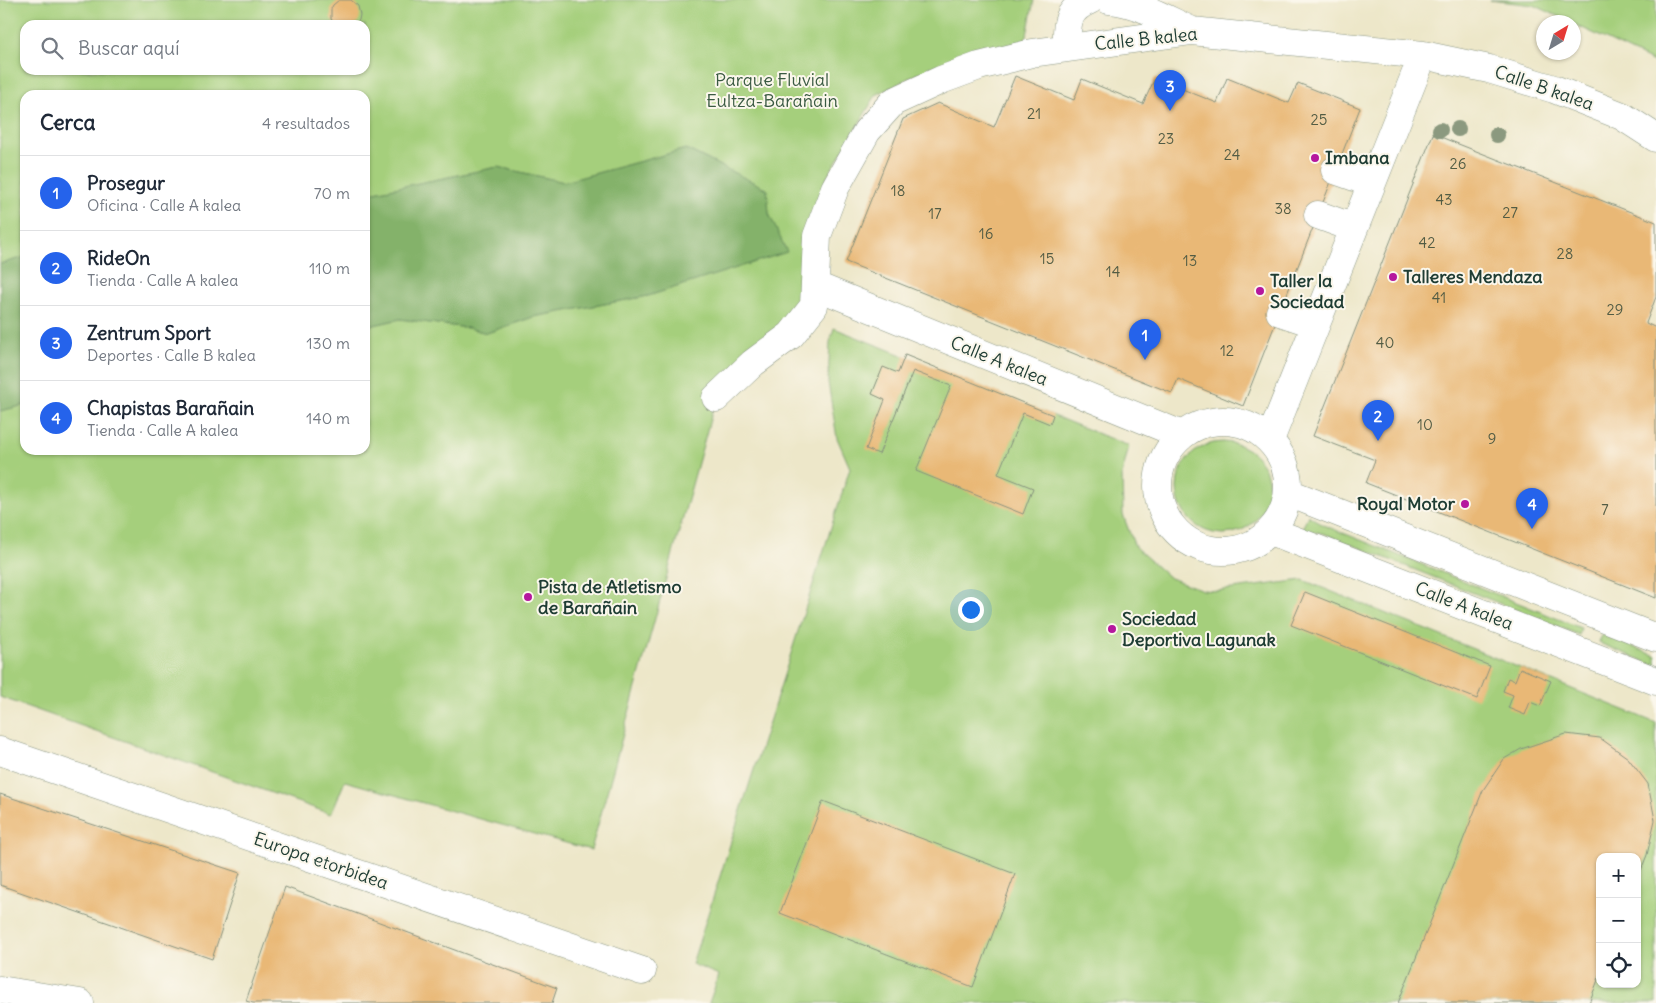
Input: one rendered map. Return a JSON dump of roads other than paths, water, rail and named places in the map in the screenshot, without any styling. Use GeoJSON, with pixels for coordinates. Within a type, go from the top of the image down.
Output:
{"type":"FeatureCollection","features":[{"type":"Feature","properties":{"kind":"street"},"geometry":{"type":"LineString","coordinates":[[1067,48],[1067,22],[1077,6],[1090,0]]}},
{"type":"Feature","properties":{"kind":"street"},"geometry":{"type":"LineString","coordinates":[[1109,0],[1117,0],[1152,12],[1192,31]]}},
{"type":"Feature","properties":{"kind":"street","name":"Calle B kalea"},"geometry":{"type":"LineString","coordinates":[[716,398],[752,363],[791,335],[814,306],[818,236],[835,188],[866,131],[893,102],[941,80],[979,66],[1032,52],[1192,31],[1423,55],[1489,69],[1554,89],[1622,116],[1656,138]]}},
{"type":"Feature","properties":{"kind":"street"},"geometry":{"type":"LineString","coordinates":[[1270,440],[1423,55]]}},
{"type":"Feature","properties":{"kind":"street"},"geometry":{"type":"LineString","coordinates":[[1336,170],[1372,183]]}},
{"type":"Feature","properties":{"kind":"street"},"geometry":{"type":"LineString","coordinates":[[1318,215],[1354,228]]}},
{"type":"Feature","properties":{"kind":"street","name":"Calle A kalea"},"geometry":{"type":"LineString","coordinates":[[816,286],[1182,435]]}},
{"type":"Feature","properties":{"kind":"street"},"geometry":{"type":"LineString","coordinates":[[1280,312],[1316,324]]}},
{"type":"Feature","properties":{"kind":"street"},"geometry":{"type":"LineString","coordinates":[[1217,421],[1236,422],[1254,428],[1270,440],[1286,466],[1289,493],[1283,514],[1272,531],[1254,544],[1234,550],[1213,551],[1192,544],[1175,530],[1164,512],[1158,492],[1160,470],[1168,450],[1182,435],[1198,425],[1217,421]]}},
{"type":"Feature","properties":{"kind":"street"},"geometry":{"type":"LineString","coordinates":[[1289,493],[1656,638]]}},
{"type":"Feature","properties":{"kind":"street","name":"Calle A kalea"},"geometry":{"type":"LineString","coordinates":[[1272,531],[1656,681]]}},
{"type":"Feature","properties":{"kind":"street","name":"Europa etorbidea"},"geometry":{"type":"LineString","coordinates":[[0,751],[642,970]]}},
{"type":"Feature","properties":{"kind":"street"},"geometry":{"type":"LineString","coordinates":[[0,990],[80,1003]]}},
{"type":"Feature","properties":{"kind":"place","name":"Zentrum Sport"},"geometry":{"type":"Point","coordinates":[1170,111]}},
{"type":"Feature","properties":{"kind":"place","name":"Imbana"},"geometry":{"type":"Point","coordinates":[1315,158]}},
{"type":"Feature","properties":{"kind":"place","name":"Talleres Mendaza"},"geometry":{"type":"Point","coordinates":[1393,277]}},
{"type":"Feature","properties":{"kind":"place","name":"Taller la Sociedad"},"geometry":{"type":"Point","coordinates":[1260,291]}},
{"type":"Feature","properties":{"kind":"place","name":"Prosegur"},"geometry":{"type":"Point","coordinates":[1145,360]}},
{"type":"Feature","properties":{"kind":"place","name":"RideOn"},"geometry":{"type":"Point","coordinates":[1378,441]}},
{"type":"Feature","properties":{"kind":"place","name":"Royal Motor"},"geometry":{"type":"Point","coordinates":[1465,504]}},
{"type":"Feature","properties":{"kind":"place","name":"Chapistas Barañain"},"geometry":{"type":"Point","coordinates":[1532,529]}},
{"type":"Feature","properties":{"kind":"place","name":"Pista de Atletismo de Barañain"},"geometry":{"type":"Point","coordinates":[528,597]}},
{"type":"Feature","properties":{"kind":"place","name":"Sociedad Deportiva Lagunak"},"geometry":{"type":"Point","coordinates":[1112,629]}},
{"type":"Feature","properties":{"kind":"park label","name":"Parque Fluvial Eultza-Barañain"},"geometry":{"type":"Point","coordinates":[772,90]}}]}
